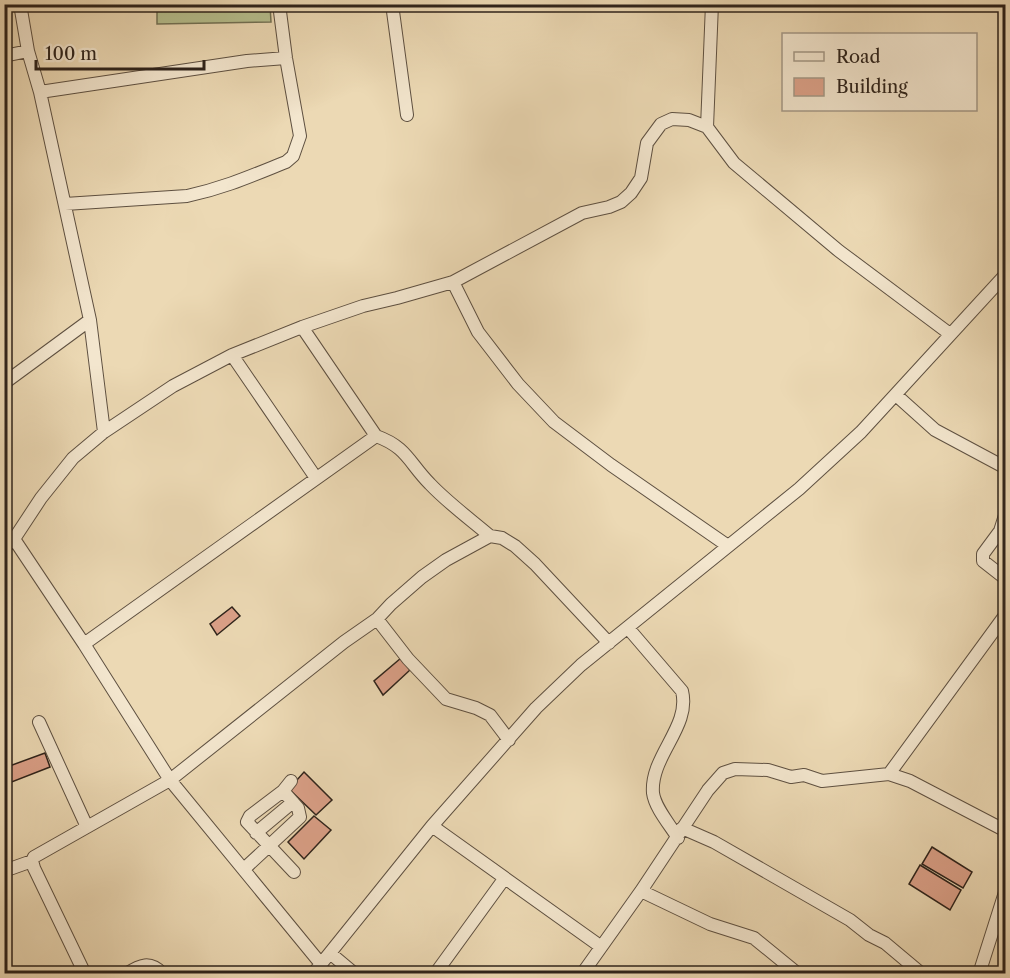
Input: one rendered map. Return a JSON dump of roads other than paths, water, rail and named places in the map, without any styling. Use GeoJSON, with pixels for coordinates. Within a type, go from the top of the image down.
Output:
{"type":"FeatureCollection","features":[{"type":"Feature","properties":{"kind":"street"},"geometry":{"type":"LineString","coordinates":[[20,4],[28,51],[90,321],[104,432]]}},
{"type":"Feature","properties":{"kind":"street"},"geometry":{"type":"LineString","coordinates":[[64,204],[187,196],[226,187],[286,162],[293,156],[300,136],[279,4]]}},
{"type":"Feature","properties":{"kind":"street"},"geometry":{"type":"LineString","coordinates":[[392,4],[407,115]]}},
{"type":"Feature","properties":{"kind":"street"},"geometry":{"type":"LineString","coordinates":[[707,127],[712,4]]}},
{"type":"Feature","properties":{"kind":"street"},"geometry":{"type":"LineString","coordinates":[[4,56],[28,51]]}},
{"type":"Feature","properties":{"kind":"street"},"geometry":{"type":"LineString","coordinates":[[39,92],[247,61],[286,58]]}},
{"type":"Feature","properties":{"kind":"street"},"geometry":{"type":"LineString","coordinates":[[950,334],[839,251],[734,163],[707,127],[689,120],[672,119],[661,124],[647,144],[641,178],[631,193],[621,202],[582,213],[453,282],[363,306],[302,327],[232,355],[173,386],[104,432],[73,458],[9,543],[84,644],[170,780],[244,869],[317,969],[432,826],[536,708],[609,643],[799,489],[861,432],[1005,274]]}},
{"type":"Feature","properties":{"kind":"street"},"geometry":{"type":"LineString","coordinates":[[1005,171],[1005,184]]}},
{"type":"Feature","properties":{"kind":"street"},"geometry":{"type":"LineString","coordinates":[[453,282],[478,332],[518,384],[554,422],[610,465],[728,546]]}},
{"type":"Feature","properties":{"kind":"street"},"geometry":{"type":"LineString","coordinates":[[4,387],[7,381],[90,321]]}},
{"type":"Feature","properties":{"kind":"street"},"geometry":{"type":"LineString","coordinates":[[302,327],[376,436],[390,441],[404,451],[428,483],[490,536],[502,538],[515,546],[535,564],[609,643]]}},
{"type":"Feature","properties":{"kind":"street"},"geometry":{"type":"LineString","coordinates":[[232,355],[316,478]]}},
{"type":"Feature","properties":{"kind":"street"},"geometry":{"type":"LineString","coordinates":[[896,395],[936,430],[1005,468]]}},
{"type":"Feature","properties":{"kind":"street"},"geometry":{"type":"LineString","coordinates":[[84,644],[376,436]]}},
{"type":"Feature","properties":{"kind":"street"},"geometry":{"type":"LineString","coordinates":[[1005,512],[1000,531],[983,554],[982,561],[1005,579]]}},
{"type":"Feature","properties":{"kind":"street"},"geometry":{"type":"LineString","coordinates":[[4,871],[32,861],[37,855],[170,780],[344,642],[377,619],[404,592],[438,566],[490,536]]}},
{"type":"Feature","properties":{"kind":"street"},"geometry":{"type":"LineString","coordinates":[[889,774],[1005,614]]}},
{"type":"Feature","properties":{"kind":"street"},"geometry":{"type":"LineString","coordinates":[[377,619],[408,659],[446,699],[490,715],[509,740]]}},
{"type":"Feature","properties":{"kind":"street"},"geometry":{"type":"LineString","coordinates":[[628,628],[682,691],[685,703],[657,769],[653,785],[656,802],[680,833],[714,842],[850,920],[869,935],[885,943],[922,974]]}},
{"type":"Feature","properties":{"kind":"street"},"geometry":{"type":"LineString","coordinates":[[39,722],[87,827]]}},
{"type":"Feature","properties":{"kind":"street"},"geometry":{"type":"LineString","coordinates":[[582,974],[708,790],[723,773],[735,769],[768,770],[791,777],[804,775],[822,781],[889,774],[910,781],[1005,831]]}},
{"type":"Feature","properties":{"kind":"street"},"geometry":{"type":"LineString","coordinates":[[244,869],[269,847],[300,817],[287,786],[248,818],[247,822],[269,847],[294,872]]}},
{"type":"Feature","properties":{"kind":"street"},"geometry":{"type":"LineString","coordinates":[[256,833],[293,802]]}},
{"type":"Feature","properties":{"kind":"street"},"geometry":{"type":"LineString","coordinates":[[432,826],[600,946]]}},
{"type":"Feature","properties":{"kind":"street"},"geometry":{"type":"LineString","coordinates":[[32,861],[85,974]]}},
{"type":"Feature","properties":{"kind":"street"},"geometry":{"type":"LineString","coordinates":[[435,974],[504,879]]}},
{"type":"Feature","properties":{"kind":"street"},"geometry":{"type":"LineString","coordinates":[[980,974],[1005,890]]}},
{"type":"Feature","properties":{"kind":"street"},"geometry":{"type":"LineString","coordinates":[[641,891],[710,924],[754,938],[798,974]]}},
{"type":"Feature","properties":{"kind":"street"},"geometry":{"type":"LineString","coordinates":[[330,953],[355,974]]}},
{"type":"Feature","properties":{"kind":"street"},"geometry":{"type":"LineString","coordinates":[[126,974],[144,964],[151,964],[163,974]]}}]}
